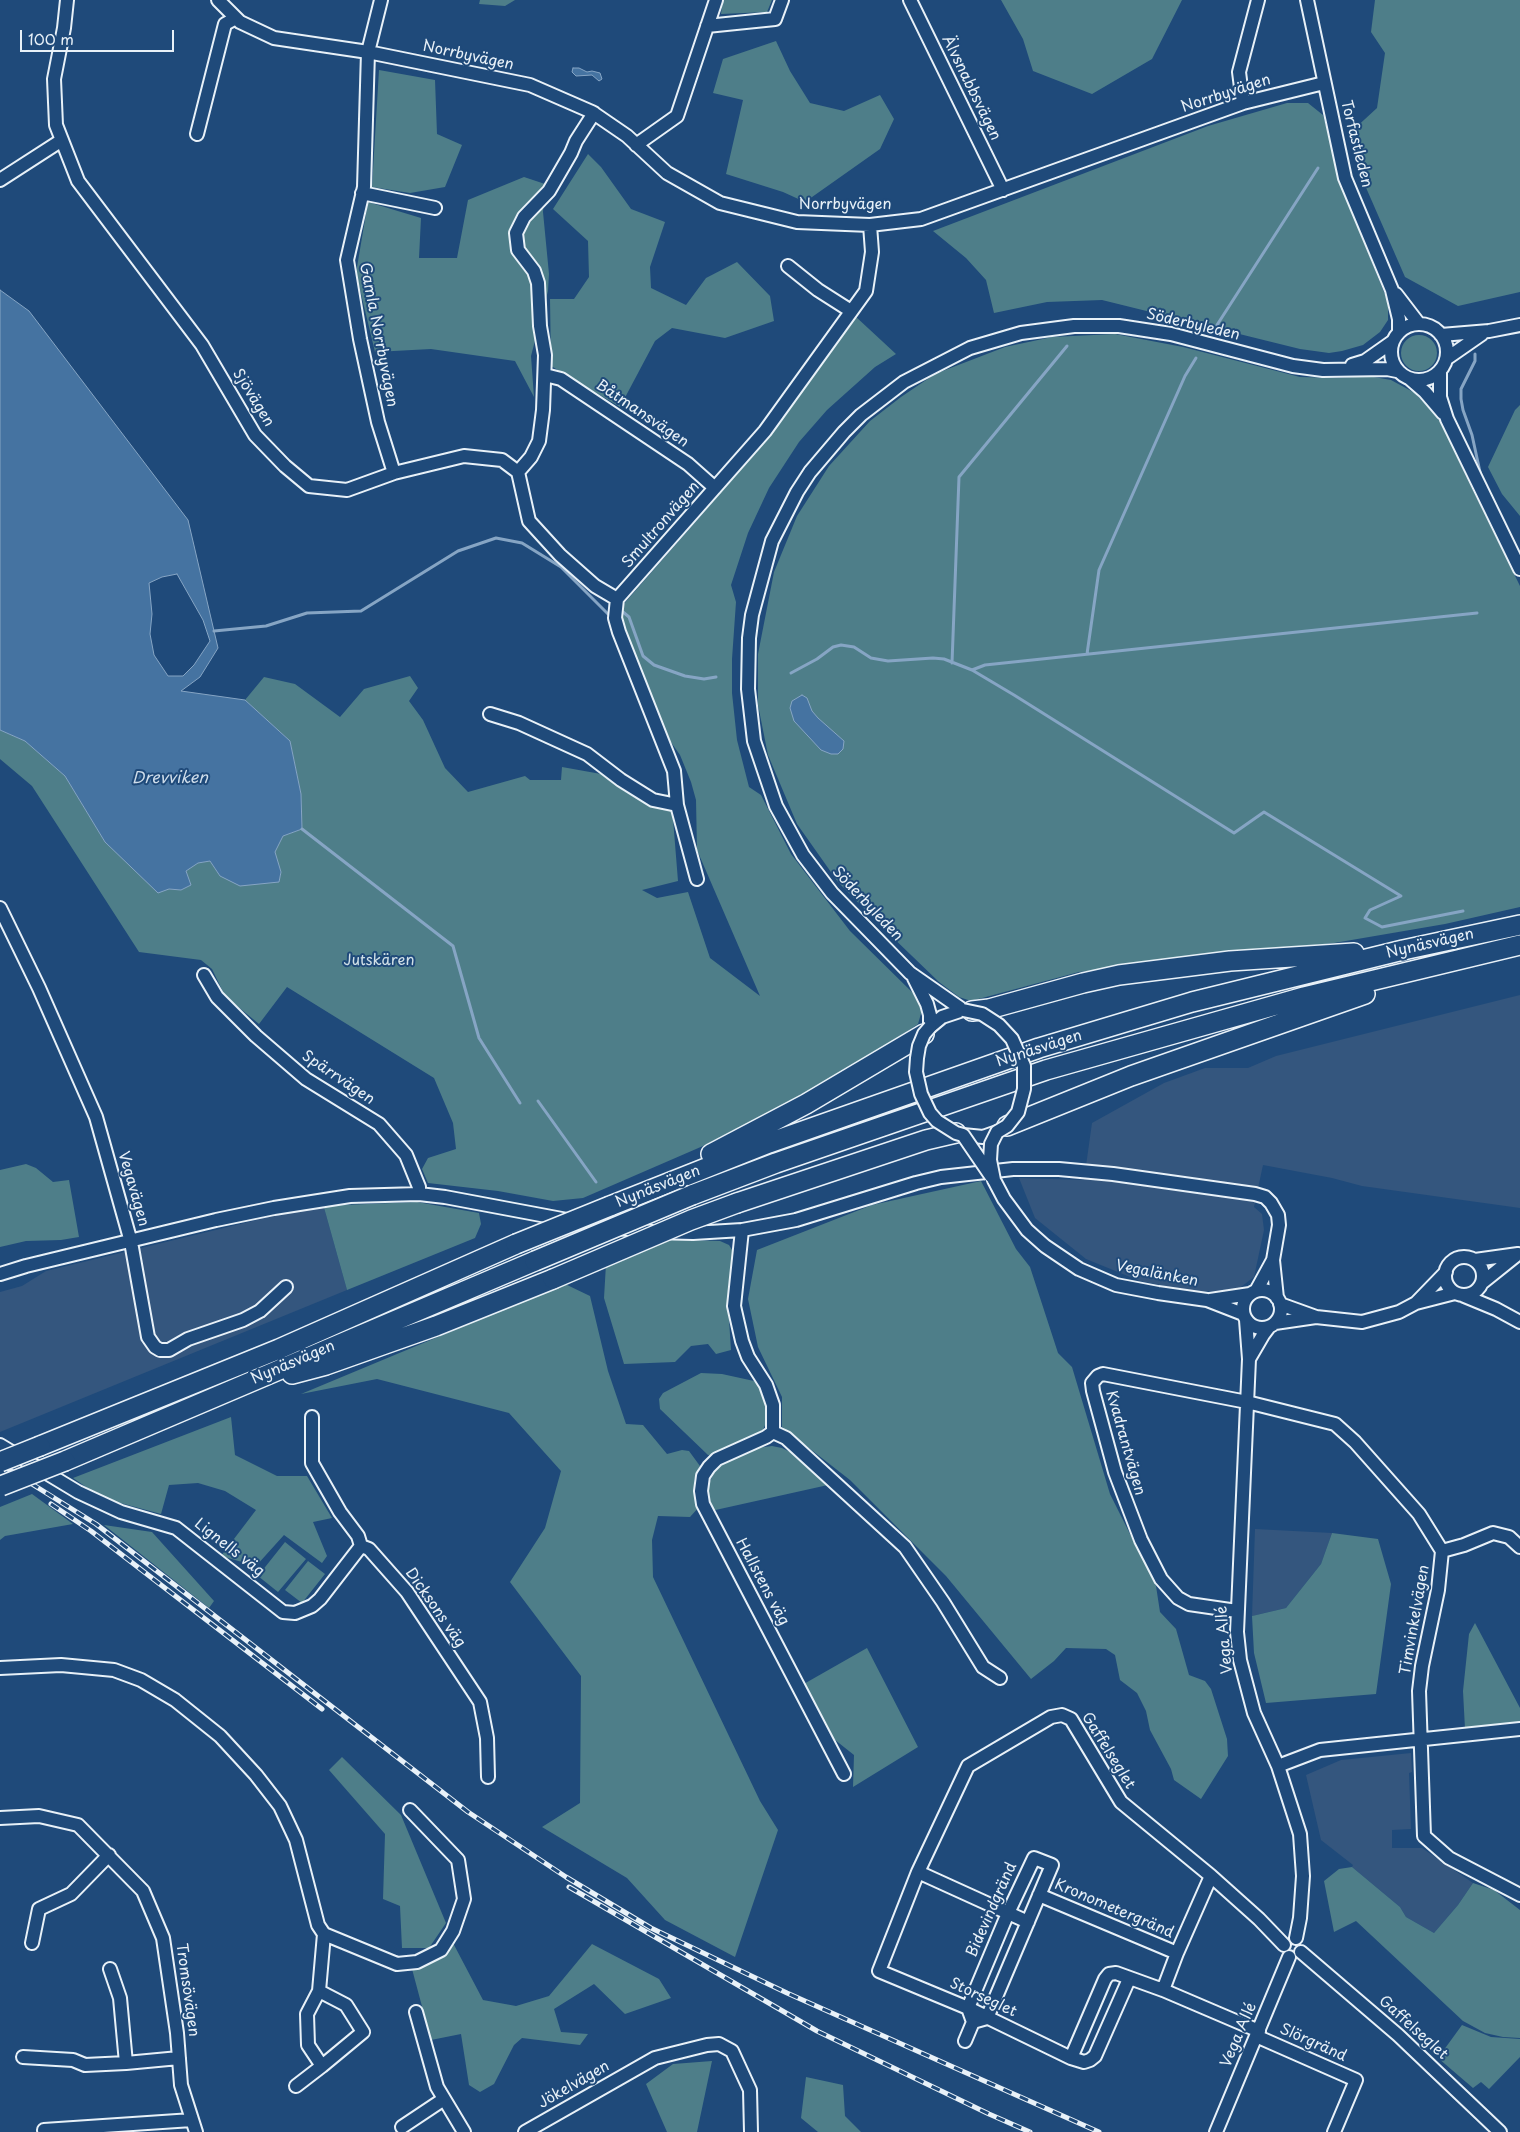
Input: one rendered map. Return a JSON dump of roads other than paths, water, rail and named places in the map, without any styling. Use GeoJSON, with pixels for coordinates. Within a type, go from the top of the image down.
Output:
{"type":"FeatureCollection","features":[{"type":"Feature","properties":{"kind":"highway","name":"Nynäsvägen"},"geometry":{"type":"LineString","coordinates":[[0,1462],[279,1349],[516,1244],[610,1206],[665,1181],[769,1143],[1039,1048],[1192,1002],[1403,950],[1520,925]]}},
{"type":"Feature","properties":{"kind":"highway","name":"Nynäsvägen"},"geometry":{"type":"LineString","coordinates":[[1,1487],[692,1194],[776,1163],[1046,1070],[1304,997],[1520,945]]}},
{"type":"Feature","properties":{"kind":"highway"},"geometry":{"type":"LineString","coordinates":[[968,1011],[989,1009],[1119,975],[1230,961],[1403,950]]}},
{"type":"Feature","properties":{"kind":"highway"},"geometry":{"type":"LineString","coordinates":[[1002,1129],[1168,1062],[1482,954]]}},
{"type":"Feature","properties":{"kind":"highway"},"geometry":{"type":"LineString","coordinates":[[665,1181],[778,1120],[927,1030]]}},
{"type":"Feature","properties":{"kind":"highway"},"geometry":{"type":"LineString","coordinates":[[226,1392],[326,1365],[436,1326],[691,1220],[737,1203],[926,1140],[959,1134]]}},
{"type":"Feature","properties":{"kind":"street","name":"Sjövägen"},"geometry":{"type":"LineString","coordinates":[[67,0],[64,28],[54,79],[56,125],[78,182],[202,345],[255,435],[285,466],[309,486],[347,490],[394,473],[464,456],[502,460],[518,472]]}},
{"type":"Feature","properties":{"kind":"street","name":"Norrbyvägen"},"geometry":{"type":"LineString","coordinates":[[218,0],[240,22],[274,38],[368,52],[530,85],[594,113],[636,145],[667,173],[720,203],[797,222],[870,225],[921,220],[1243,103],[1324,83]]}},
{"type":"Feature","properties":{"kind":"street","name":"Gamla Norrbyvägen"},"geometry":{"type":"LineString","coordinates":[[381,0],[368,52],[362,193],[347,260],[360,339],[378,422],[394,473]]}},
{"type":"Feature","properties":{"kind":"street"},"geometry":{"type":"LineString","coordinates":[[636,145],[677,116],[716,0]]}},
{"type":"Feature","properties":{"kind":"street"},"geometry":{"type":"LineString","coordinates":[[707,26],[775,19],[782,0]]}},
{"type":"Feature","properties":{"kind":"street","name":"Älvsnabbsvägen"},"geometry":{"type":"LineString","coordinates":[[910,0],[1003,190]]}},
{"type":"Feature","properties":{"kind":"street"},"geometry":{"type":"LineString","coordinates":[[1243,103],[1239,72],[1258,0]]}},
{"type":"Feature","properties":{"kind":"street","name":"Torfastleden"},"geometry":{"type":"LineString","coordinates":[[1307,0],[1345,178],[1392,290],[1399,319],[1396,337]]}},
{"type":"Feature","properties":{"kind":"street"},"geometry":{"type":"LineString","coordinates":[[197,134],[225,24],[236,18]]}},
{"type":"Feature","properties":{"kind":"street"},"geometry":{"type":"LineString","coordinates":[[594,113],[576,140],[572,153],[549,192],[524,217],[516,233],[518,250],[534,271],[538,283],[540,326],[545,355],[539,441],[531,457],[518,472],[529,521],[560,555],[595,586],[617,599],[615,618],[619,632],[674,771],[677,805],[697,879]]}},
{"type":"Feature","properties":{"kind":"street"},"geometry":{"type":"LineString","coordinates":[[0,180],[62,140]]}},
{"type":"Feature","properties":{"kind":"street"},"geometry":{"type":"LineString","coordinates":[[362,193],[434,208]]}},
{"type":"Feature","properties":{"kind":"street","name":"Smultronvägen"},"geometry":{"type":"LineString","coordinates":[[617,599],[771,424],[866,291],[872,252],[870,225]]}},
{"type":"Feature","properties":{"kind":"street"},"geometry":{"type":"LineString","coordinates":[[788,266],[850,312]]}},
{"type":"Feature","properties":{"kind":"street","name":"Torfastleden"},"geometry":{"type":"LineString","coordinates":[[1392,290],[1419,324]]}},
{"type":"Feature","properties":{"kind":"street"},"geometry":{"type":"LineString","coordinates":[[1447,419],[1425,392],[1398,371],[1391,358],[1396,337],[1412,324],[1428,325],[1442,335],[1446,342],[1446,359],[1440,372],[1440,397],[1447,419],[1520,569]]}},
{"type":"Feature","properties":{"kind":"street"},"geometry":{"type":"LineString","coordinates":[[1442,335],[1488,331],[1520,325]]}},
{"type":"Feature","properties":{"kind":"street","name":"Söderbyleden"},"geometry":{"type":"LineString","coordinates":[[968,1011],[910,973],[832,893],[803,855],[776,806],[754,741],[748,689],[749,638],[752,614],[772,541],[797,492],[810,472],[861,415],[896,387],[940,362],[994,340],[1049,328],[1096,326],[1144,329],[1171,334],[1293,366],[1340,369],[1382,368],[1398,371]]}},
{"type":"Feature","properties":{"kind":"street"},"geometry":{"type":"LineString","coordinates":[[1446,359],[1470,341],[1488,331]]}},
{"type":"Feature","properties":{"kind":"street","name":"Söderbyleden"},"geometry":{"type":"LineString","coordinates":[[1340,369],[1365,361],[1396,337]]}},
{"type":"Feature","properties":{"kind":"street"},"geometry":{"type":"LineString","coordinates":[[1410,380],[1423,381],[1440,372]]}},
{"type":"Feature","properties":{"kind":"street","name":"Båtmansvägen"},"geometry":{"type":"LineString","coordinates":[[545,375],[561,378],[688,464],[715,488]]}},
{"type":"Feature","properties":{"kind":"street"},"geometry":{"type":"LineString","coordinates":[[490,714],[519,723],[586,754],[621,780],[653,800],[677,805]]}},
{"type":"Feature","properties":{"kind":"street","name":"Vegavägen"},"geometry":{"type":"LineString","coordinates":[[0,908],[36,980],[96,1117],[131,1242],[148,1337],[160,1350],[169,1350],[188,1339],[251,1316],[260,1311],[286,1287]]}},
{"type":"Feature","properties":{"kind":"street","name":"Söderbyleden"},"geometry":{"type":"LineString","coordinates":[[910,973],[927,1004],[930,1015],[927,1030]]}},
{"type":"Feature","properties":{"kind":"street","name":"Spärrvägen"},"geometry":{"type":"LineString","coordinates":[[204,976],[217,997],[256,1036],[298,1073],[379,1124],[406,1155],[419,1187],[419,1194]]}},
{"type":"Feature","properties":{"kind":"street"},"geometry":{"type":"LineString","coordinates":[[968,1011],[991,1018],[1006,1031],[1017,1048],[1024,1066],[1024,1089],[1018,1112],[1002,1129],[983,1137],[959,1134],[937,1120],[925,1104],[916,1072],[919,1046],[927,1030],[942,1017],[968,1011]]}},
{"type":"Feature","properties":{"kind":"street","name":"Vegalänken"},"geometry":{"type":"LineString","coordinates":[[994,1180],[990,1151],[1002,1129]]}},
{"type":"Feature","properties":{"kind":"street","name":"Vegalänken"},"geometry":{"type":"LineString","coordinates":[[959,1134],[994,1180],[1004,1199],[1027,1230],[1050,1250],[1079,1269],[1116,1285],[1158,1294],[1208,1300],[1253,1293]]}},
{"type":"Feature","properties":{"kind":"street","name":"Nynäsvägen"},"geometry":{"type":"LineString","coordinates":[[0,1274],[192,1226],[283,1206],[350,1196],[419,1194],[445,1197],[594,1225],[652,1232],[693,1233],[742,1230],[796,1220],[941,1177],[1013,1169],[1058,1169],[1123,1176],[1255,1194],[1264,1197],[1271,1202],[1278,1215],[1279,1225],[1273,1260],[1279,1301]]}},
{"type":"Feature","properties":{"kind":"street"},"geometry":{"type":"LineString","coordinates":[[742,1230],[734,1306],[742,1341],[748,1357],[766,1385],[773,1405],[773,1432],[786,1438],[909,1551],[983,1667],[1000,1678]]}},
{"type":"Feature","properties":{"kind":"street"},"geometry":{"type":"LineString","coordinates":[[1416,1303],[1446,1272],[1451,1262],[1456,1259],[1463,1257],[1475,1260],[1519,1253]]}},
{"type":"Feature","properties":{"kind":"street"},"geometry":{"type":"LineString","coordinates":[[1316,1317],[1279,1301],[1266,1291],[1253,1293],[1243,1305],[1245,1317],[1257,1328],[1316,1317],[1362,1322],[1399,1312],[1416,1303],[1458,1294],[1468,1295],[1519,1253]]}},
{"type":"Feature","properties":{"kind":"street","name":"Nynäsvägen"},"geometry":{"type":"LineString","coordinates":[[1253,1293],[1273,1260]]}},
{"type":"Feature","properties":{"kind":"street"},"geometry":{"type":"LineString","coordinates":[[1475,1260],[1482,1268],[1481,1285],[1484,1296],[1496,1309]]}},
{"type":"Feature","properties":{"kind":"street"},"geometry":{"type":"LineString","coordinates":[[1446,1272],[1447,1285],[1458,1294],[1496,1309],[1520,1322]]}},
{"type":"Feature","properties":{"kind":"street","name":"Vegalänken"},"geometry":{"type":"LineString","coordinates":[[1208,1300],[1245,1317]]}},
{"type":"Feature","properties":{"kind":"street"},"geometry":{"type":"LineString","coordinates":[[1272,1325],[1281,1312],[1279,1301]]}},
{"type":"Feature","properties":{"kind":"street","name":"Vega Allé"},"geometry":{"type":"LineString","coordinates":[[1217,2128],[1292,1951],[1300,1942],[1296,1938],[1300,1918],[1302,1855],[1300,1834],[1278,1766],[1254,1713],[1240,1660],[1237,1610],[1249,1359],[1245,1317]]}},
{"type":"Feature","properties":{"kind":"street","name":"Vega Allé"},"geometry":{"type":"LineString","coordinates":[[1249,1359],[1263,1335],[1272,1325]]}},
{"type":"Feature","properties":{"kind":"street","name":"Kvadrantvägen"},"geometry":{"type":"LineString","coordinates":[[1237,1610],[1189,1604],[1178,1598],[1161,1579],[1141,1540],[1124,1498],[1112,1463],[1092,1383],[1098,1376],[1103,1374],[1247,1402]]}},
{"type":"Feature","properties":{"kind":"street","name":"Timvinkelvägen"},"geometry":{"type":"LineString","coordinates":[[1247,1402],[1335,1424],[1355,1442],[1419,1514],[1442,1551],[1438,1590],[1422,1666],[1419,1692],[1424,1836],[1449,1858],[1520,1895]]}},
{"type":"Feature","properties":{"kind":"street","name":"Dicksons väg"},"geometry":{"type":"LineString","coordinates":[[312,1417],[312,1463],[340,1512],[358,1536],[361,1546],[369,1549],[407,1592],[480,1702],[487,1738],[488,1778]]}},
{"type":"Feature","properties":{"kind":"street","name":"Hallstens väg"},"geometry":{"type":"LineString","coordinates":[[773,1432],[718,1460],[709,1467],[703,1476],[701,1490],[703,1504],[844,1774]]}},
{"type":"Feature","properties":{"kind":"street","name":"Lignells väg"},"geometry":{"type":"LineString","coordinates":[[0,1445],[78,1492],[121,1512],[176,1528],[284,1612],[300,1612],[320,1599],[361,1546]]}},
{"type":"Feature","properties":{"kind":"street"},"geometry":{"type":"LineString","coordinates":[[1442,1551],[1464,1545],[1493,1533],[1509,1537],[1520,1547]]}},
{"type":"Feature","properties":{"kind":"street"},"geometry":{"type":"LineString","coordinates":[[0,1668],[61,1665],[114,1670],[141,1680],[175,1700],[220,1736],[256,1775],[280,1806],[296,1840],[318,1924],[324,1934],[319,1991],[307,2014],[308,2045],[322,2066]]}},
{"type":"Feature","properties":{"kind":"street","name":"Gaffelseglet"},"geometry":{"type":"LineString","coordinates":[[879,1971],[918,1872],[968,1766],[1051,1717],[1062,1715],[1071,1719],[1121,1802],[1211,1876],[1292,1951],[1398,2034],[1498,2131]]}},
{"type":"Feature","properties":{"kind":"street"},"geometry":{"type":"LineString","coordinates":[[1278,1766],[1320,1750],[1520,1729]]}},
{"type":"Feature","properties":{"kind":"street"},"geometry":{"type":"LineString","coordinates":[[324,1934],[397,1964],[417,1962],[441,1950],[453,1931],[464,1899],[458,1860],[410,1810]]}},
{"type":"Feature","properties":{"kind":"street","name":"Tromsövägen"},"geometry":{"type":"LineString","coordinates":[[0,1818],[39,1816],[78,1825],[142,1890],[163,1938],[181,2085],[194,2126],[44,2130]]}},
{"type":"Feature","properties":{"kind":"street"},"geometry":{"type":"LineString","coordinates":[[32,1943],[39,1909],[71,1894],[109,1855]]}},
{"type":"Feature","properties":{"kind":"street","name":"Bidevindgränd"},"geometry":{"type":"LineString","coordinates":[[968,2008],[1008,1913],[1034,1858],[1052,1865],[987,2018]]}},
{"type":"Feature","properties":{"kind":"street"},"geometry":{"type":"LineString","coordinates":[[918,1872],[1028,1922]]}},
{"type":"Feature","properties":{"kind":"street"},"geometry":{"type":"LineString","coordinates":[[1164,1990],[1177,1953],[1211,1876]]}},
{"type":"Feature","properties":{"kind":"street","name":"Kronometergränd"},"geometry":{"type":"LineString","coordinates":[[1039,1895],[1177,1953]]}},
{"type":"Feature","properties":{"kind":"street"},"geometry":{"type":"LineString","coordinates":[[110,1969],[120,1998],[126,2063]]}},
{"type":"Feature","properties":{"kind":"street","name":"Storseglet"},"geometry":{"type":"LineString","coordinates":[[879,1971],[968,2008],[1071,2058]]}},
{"type":"Feature","properties":{"kind":"street"},"geometry":{"type":"LineString","coordinates":[[1129,1978],[1095,2056],[1084,2062],[1071,2058],[1105,1979],[1110,1974],[1116,1973],[1164,1990],[1258,2033]]}},
{"type":"Feature","properties":{"kind":"street"},"geometry":{"type":"LineString","coordinates":[[296,2086],[363,2032],[346,2005],[319,1991]]}},
{"type":"Feature","properties":{"kind":"street"},"geometry":{"type":"LineString","coordinates":[[964,2041],[973,2022],[968,2008]]}},
{"type":"Feature","properties":{"kind":"street"},"geometry":{"type":"LineString","coordinates":[[416,2012],[436,2087],[464,2132]]}},
{"type":"Feature","properties":{"kind":"street"},"geometry":{"type":"LineString","coordinates":[[973,2022],[987,2018]]}},
{"type":"Feature","properties":{"kind":"street","name":"Slörgränd"},"geometry":{"type":"LineString","coordinates":[[1258,2033],[1356,2080],[1334,2132]]}},
{"type":"Feature","properties":{"kind":"street","name":"Jökelvägen"},"geometry":{"type":"LineString","coordinates":[[525,2132],[655,2058],[719,2044],[726,2046],[732,2051],[750,2090],[751,2132]]}},
{"type":"Feature","properties":{"kind":"street","name":"Tromsövägen"},"geometry":{"type":"LineString","coordinates":[[23,2057],[73,2060],[86,2065],[179,2058]]}},
{"type":"Feature","properties":{"kind":"street"},"geometry":{"type":"LineString","coordinates":[[402,2127],[444,2099]]}},
{"type":"Feature","properties":{"kind":"water"},"geometry":{"type":"Polygon","coordinates":[[[573,68],[600,73],[602,79],[599,81],[592,75],[576,76],[572,72],[573,68]]]}},
{"type":"Feature","properties":{"kind":"water","name":"Drevviken"},"geometry":{"type":"Polygon","coordinates":[[[0,290],[29,311],[188,520],[218,648],[200,677],[181,691],[245,700],[290,741],[301,794],[302,829],[283,836],[275,852],[281,872],[279,882],[240,886],[220,876],[210,861],[198,863],[186,871],[191,885],[181,890],[169,889],[158,893],[105,842],[65,776],[25,741],[0,730],[0,290]],[[177,574],[162,577],[149,583],[152,614],[150,634],[154,655],[168,676],[183,676],[194,665],[210,641],[203,620],[177,574]]]}},
{"type":"Feature","properties":{"kind":"water"},"geometry":{"type":"Polygon","coordinates":[[[802,695],[807,698],[812,711],[818,718],[844,741],[843,749],[838,754],[831,754],[821,750],[794,721],[790,708],[792,701],[802,695]]]}},
{"type":"Feature","properties":{"kind":"waterway"},"geometry":{"type":"LineString","coordinates":[[1217,325],[1318,168]]}},
{"type":"Feature","properties":{"kind":"waterway"},"geometry":{"type":"LineString","coordinates":[[952,663],[959,477],[1067,346]]}},
{"type":"Feature","properties":{"kind":"waterway"},"geometry":{"type":"LineString","coordinates":[[1475,354],[1475,361],[1461,389],[1461,399],[1472,435],[1480,472]]}},
{"type":"Feature","properties":{"kind":"waterway"},"geometry":{"type":"LineString","coordinates":[[1087,654],[1099,570],[1185,376],[1196,358]]}},
{"type":"Feature","properties":{"kind":"waterway"},"geometry":{"type":"LineString","coordinates":[[214,631],[266,626],[307,613],[361,611],[458,551],[496,538],[522,543],[561,567],[609,615]]}},
{"type":"Feature","properties":{"kind":"waterway"},"geometry":{"type":"LineString","coordinates":[[623,612],[629,617],[643,656],[654,665],[685,676],[704,679],[716,677]]}},
{"type":"Feature","properties":{"kind":"waterway"},"geometry":{"type":"LineString","coordinates":[[972,670],[985,665],[1477,613]]}},
{"type":"Feature","properties":{"kind":"waterway"},"geometry":{"type":"LineString","coordinates":[[791,673],[817,659],[833,647],[841,645],[854,647],[871,658],[888,661],[944,659],[972,670],[1014,695],[1234,833],[1264,812],[1401,896],[1370,910],[1365,918],[1382,927],[1463,911]]}},
{"type":"Feature","properties":{"kind":"waterway"},"geometry":{"type":"LineString","coordinates":[[302,829],[453,946],[479,1038],[520,1103]]}},
{"type":"Feature","properties":{"kind":"waterway"},"geometry":{"type":"LineString","coordinates":[[538,1101],[596,1182]]}},
{"type":"Feature","properties":{"kind":"railway"},"geometry":{"type":"LineString","coordinates":[[0,1464],[96,1524],[468,1812],[566,1877],[651,1928],[787,1993],[1099,2132]]}},
{"type":"Feature","properties":{"kind":"railway"},"geometry":{"type":"LineString","coordinates":[[51,1504],[91,1531],[322,1709]]}},
{"type":"Feature","properties":{"kind":"railway"},"geometry":{"type":"LineString","coordinates":[[569,1887],[817,2031],[1030,2132]]}},
{"type":"Feature","properties":{"kind":"park label","name":"Jutskären"},"geometry":{"type":"Point","coordinates":[379,961]}}]}
